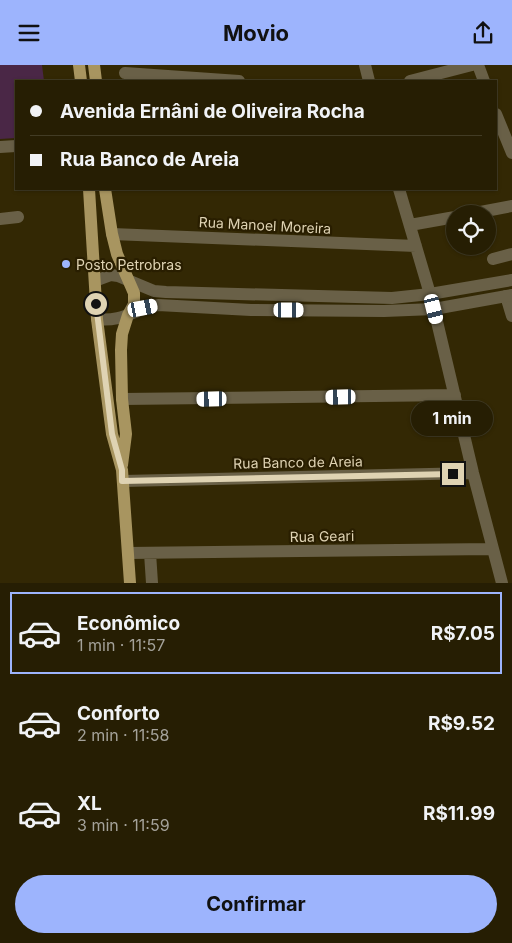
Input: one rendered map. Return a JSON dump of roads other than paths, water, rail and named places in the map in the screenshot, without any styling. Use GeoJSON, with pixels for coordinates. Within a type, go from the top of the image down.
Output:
{"type":"FeatureCollection","features":[{"type":"Feature","properties":{"kind":"main road"},"geometry":{"type":"LineString","coordinates":[[79,65],[81,80]]}},
{"type":"Feature","properties":{"kind":"main road"},"geometry":{"type":"LineString","coordinates":[[94,65],[96,80]]}},
{"type":"Feature","properties":{"kind":"main road"},"geometry":{"type":"LineString","coordinates":[[89,190],[97,319],[112,434],[122,475],[130,583]]}},
{"type":"Feature","properties":{"kind":"main road"},"geometry":{"type":"LineString","coordinates":[[105,190],[117,253],[134,293],[134,305],[128,315],[122,334],[122,399],[126,434],[122,475]]}},
{"type":"Feature","properties":{"kind":"street"},"geometry":{"type":"LineString","coordinates":[[365,65],[370,80]]}},
{"type":"Feature","properties":{"kind":"street"},"geometry":{"type":"LineString","coordinates":[[414,80],[472,65]]}},
{"type":"Feature","properties":{"kind":"street"},"geometry":{"type":"LineString","coordinates":[[478,65],[484,80]]}},
{"type":"Feature","properties":{"kind":"street"},"geometry":{"type":"LineString","coordinates":[[125,73],[225,80]]}},
{"type":"Feature","properties":{"kind":"street"},"geometry":{"type":"LineString","coordinates":[[497,116],[512,153]]}},
{"type":"Feature","properties":{"kind":"street"},"geometry":{"type":"LineString","coordinates":[[0,147],[15,146]]}},
{"type":"Feature","properties":{"kind":"street"},"geometry":{"type":"LineString","coordinates":[[400,190],[430,294]]}},
{"type":"Feature","properties":{"kind":"street"},"geometry":{"type":"LineString","coordinates":[[496,209],[512,206]]}},
{"type":"Feature","properties":{"kind":"street"},"geometry":{"type":"LineString","coordinates":[[0,219],[18,217]]}},
{"type":"Feature","properties":{"kind":"street"},"geometry":{"type":"LineString","coordinates":[[410,225],[446,219]]}},
{"type":"Feature","properties":{"kind":"street","name":"Rua Manoel Moreira"},"geometry":{"type":"LineString","coordinates":[[112,234],[416,246]]}},
{"type":"Feature","properties":{"kind":"street"},"geometry":{"type":"LineString","coordinates":[[493,259],[512,253]]}},
{"type":"Feature","properties":{"kind":"street"},"geometry":{"type":"LineString","coordinates":[[95,281],[111,275],[118,276],[154,291],[166,292],[392,297],[430,294],[512,280]]}},
{"type":"Feature","properties":{"kind":"street"},"geometry":{"type":"LineString","coordinates":[[470,287],[472,301]]}},
{"type":"Feature","properties":{"kind":"street"},"geometry":{"type":"LineString","coordinates":[[97,319],[109,321],[143,308],[158,305],[251,310],[384,311],[434,309],[509,295],[512,316]]}},
{"type":"Feature","properties":{"kind":"street"},"geometry":{"type":"LineString","coordinates":[[434,309],[473,473],[502,583]]}},
{"type":"Feature","properties":{"kind":"street"},"geometry":{"type":"LineString","coordinates":[[122,399],[455,395]]}},
{"type":"Feature","properties":{"kind":"street","name":"Rua Banco de Areia"},"geometry":{"type":"LineString","coordinates":[[122,475],[473,473]]}},
{"type":"Feature","properties":{"kind":"street","name":"Rua Geari"},"geometry":{"type":"LineString","coordinates":[[128,553],[493,549]]}},
{"type":"Feature","properties":{"kind":"street"},"geometry":{"type":"LineString","coordinates":[[150,553],[152,583]]}},
{"type":"Feature","properties":{"kind":"place","name":"Posto Petrobras"},"geometry":{"type":"Point","coordinates":[66,264]}}]}
